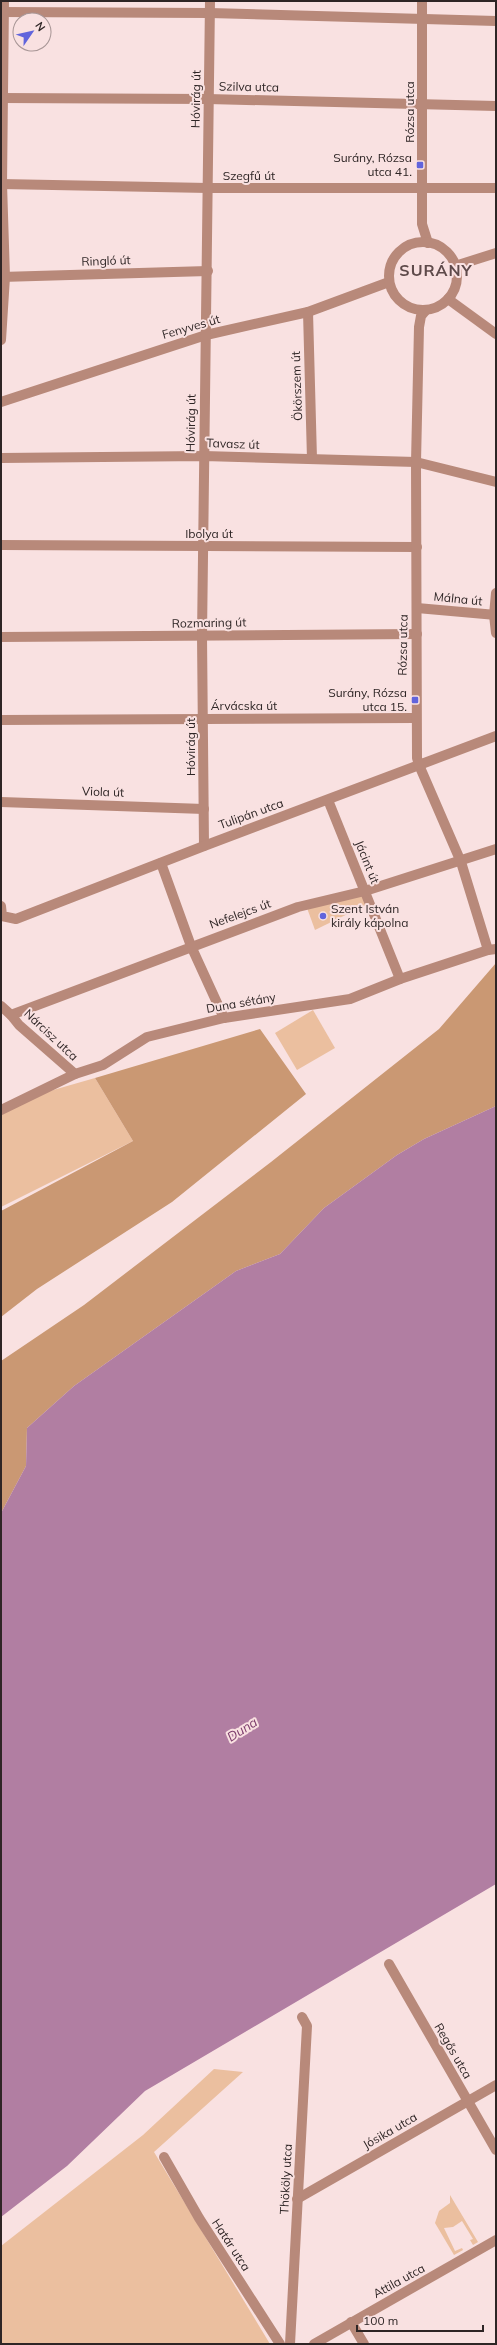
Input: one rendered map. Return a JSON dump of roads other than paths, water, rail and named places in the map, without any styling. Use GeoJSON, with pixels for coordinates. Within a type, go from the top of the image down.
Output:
{"type":"FeatureCollection","features":[{"type":"Feature","properties":{"kind":"street"},"geometry":{"type":"LineString","coordinates":[[1,340],[3,277],[2,12],[4,1]]}},
{"type":"Feature","properties":{"kind":"street","name":"Hóvirág út"},"geometry":{"type":"LineString","coordinates":[[204,846],[204,719],[202,636],[208,271],[208,99],[210,1]]}},
{"type":"Feature","properties":{"kind":"street","name":"Rózsa utca"},"geometry":{"type":"LineString","coordinates":[[422,1],[422,224]]}},
{"type":"Feature","properties":{"kind":"street"},"geometry":{"type":"LineString","coordinates":[[2,12],[210,13],[496,21]]}},
{"type":"Feature","properties":{"kind":"street","name":"Szilva utca"},"geometry":{"type":"LineString","coordinates":[[2,98],[208,99],[423,103],[496,106]]}},
{"type":"Feature","properties":{"kind":"street","name":"Szegfű út"},"geometry":{"type":"LineString","coordinates":[[2,184],[208,188],[496,188]]}},
{"type":"Feature","properties":{"kind":"street"},"geometry":{"type":"LineString","coordinates":[[422,224],[428,243]]}},
{"type":"Feature","properties":{"kind":"street"},"geometry":{"type":"LineString","coordinates":[[412,244],[422,224]]}},
{"type":"Feature","properties":{"kind":"street"},"geometry":{"type":"LineString","coordinates":[[428,243],[440,247],[449,256],[455,266],[455,287],[448,299],[437,307],[426,310],[408,307],[398,300],[389,282],[389,273],[393,260],[400,251],[412,244],[428,243]]}},
{"type":"Feature","properties":{"kind":"street"},"geometry":{"type":"LineString","coordinates":[[455,266],[496,253]]}},
{"type":"Feature","properties":{"kind":"street","name":"Ringló út"},"geometry":{"type":"LineString","coordinates":[[3,277],[208,271]]}},
{"type":"Feature","properties":{"kind":"street","name":"Fenyves út"},"geometry":{"type":"LineString","coordinates":[[1,402],[206,335],[308,312],[389,282]]}},
{"type":"Feature","properties":{"kind":"street"},"geometry":{"type":"LineString","coordinates":[[448,299],[496,334]]}},
{"type":"Feature","properties":{"kind":"street"},"geometry":{"type":"LineString","coordinates":[[408,307],[419,327]]}},
{"type":"Feature","properties":{"kind":"street"},"geometry":{"type":"LineString","coordinates":[[419,327],[421,316],[426,310]]}},
{"type":"Feature","properties":{"kind":"street","name":"Ökörszem út"},"geometry":{"type":"LineString","coordinates":[[308,312],[312,459]]}},
{"type":"Feature","properties":{"kind":"street","name":"Rózsa utca"},"geometry":{"type":"LineString","coordinates":[[419,327],[416,462],[416,751],[420,765],[461,862],[492,949]]}},
{"type":"Feature","properties":{"kind":"street","name":"Tavasz út"},"geometry":{"type":"LineString","coordinates":[[1,458],[204,456],[416,462],[496,482]]}},
{"type":"Feature","properties":{"kind":"street"},"geometry":{"type":"LineString","coordinates":[[1,540],[1,553]]}},
{"type":"Feature","properties":{"kind":"street","name":"Ibolya út"},"geometry":{"type":"LineString","coordinates":[[1,545],[203,548],[417,547]]}},
{"type":"Feature","properties":{"kind":"street"},"geometry":{"type":"LineString","coordinates":[[496,593],[496,633]]}},
{"type":"Feature","properties":{"kind":"street","name":"Málna út"},"geometry":{"type":"LineString","coordinates":[[417,608],[495,615]]}},
{"type":"Feature","properties":{"kind":"street","name":"Rozmaring út"},"geometry":{"type":"LineString","coordinates":[[1,637],[417,634]]}},
{"type":"Feature","properties":{"kind":"street","name":"Árvácska út"},"geometry":{"type":"LineString","coordinates":[[1,720],[415,718]]}},
{"type":"Feature","properties":{"kind":"street","name":"Tulipán utca"},"geometry":{"type":"LineString","coordinates":[[2,911],[16,920],[204,846],[496,736]]}},
{"type":"Feature","properties":{"kind":"street","name":"Jácint út"},"geometry":{"type":"LineString","coordinates":[[328,800],[400,979]]}},
{"type":"Feature","properties":{"kind":"street","name":"Viola út"},"geometry":{"type":"LineString","coordinates":[[1,802],[204,809]]}},
{"type":"Feature","properties":{"kind":"street","name":"Nefelejcs út"},"geometry":{"type":"LineString","coordinates":[[11,1015],[298,907],[365,891],[461,862],[496,849]]}},
{"type":"Feature","properties":{"kind":"street"},"geometry":{"type":"LineString","coordinates":[[161,863],[191,946],[224,1018]]}},
{"type":"Feature","properties":{"kind":"street"},"geometry":{"type":"LineString","coordinates":[[1,926],[2,911]]}},
{"type":"Feature","properties":{"kind":"street","name":"Duna sétány"},"geometry":{"type":"LineString","coordinates":[[1,1110],[75,1074],[103,1065],[147,1037],[224,1018],[350,999],[400,979],[492,949]]}},
{"type":"Feature","properties":{"kind":"street"},"geometry":{"type":"LineString","coordinates":[[1,1006],[11,1015]]}},
{"type":"Feature","properties":{"kind":"street","name":"Nárcisz utca"},"geometry":{"type":"LineString","coordinates":[[11,1015],[19,1025],[75,1074]]}},
{"type":"Feature","properties":{"kind":"street","name":"Regős utca"},"geometry":{"type":"LineString","coordinates":[[389,1964],[496,2150]]}},
{"type":"Feature","properties":{"kind":"street","name":"Thököly utca"},"geometry":{"type":"LineString","coordinates":[[290,2344],[307,2026],[302,2016]]}},
{"type":"Feature","properties":{"kind":"street","name":"Jósika utca"},"geometry":{"type":"LineString","coordinates":[[297,2199],[496,2085]]}},
{"type":"Feature","properties":{"kind":"street","name":"Határ utca"},"geometry":{"type":"LineString","coordinates":[[164,2157],[199,2218],[280,2344]]}},
{"type":"Feature","properties":{"kind":"street","name":"Attila utca"},"geometry":{"type":"LineString","coordinates":[[314,2344],[496,2240]]}},
{"type":"Feature","properties":{"kind":"street"},"geometry":{"type":"LineString","coordinates":[[351,2322],[364,2344]]}},
{"type":"Feature","properties":{"kind":"water","name":"Duna"},"geometry":{"type":"Polygon","coordinates":[[[496,1106],[496,1884],[145,2091],[67,2166],[1,2217],[1,1513],[26,1466],[27,1428],[74,1386],[236,1271],[280,1254],[324,1208],[397,1155],[424,1139],[496,1106]]]}},
{"type":"Feature","properties":{"kind":"place","name":"Surány, Rózsa utca 41."},"geometry":{"type":"Point","coordinates":[420,165]}},
{"type":"Feature","properties":{"kind":"place","name":"Surány, Rózsa utca 15."},"geometry":{"type":"Point","coordinates":[415,700]}},
{"type":"Feature","properties":{"kind":"place","name":"Szent István király kápolna"},"geometry":{"type":"Point","coordinates":[323,916]}},
{"type":"Feature","properties":{"kind":"district","name":"SURÁNY"},"geometry":{"type":"Point","coordinates":[436,270]}}]}
